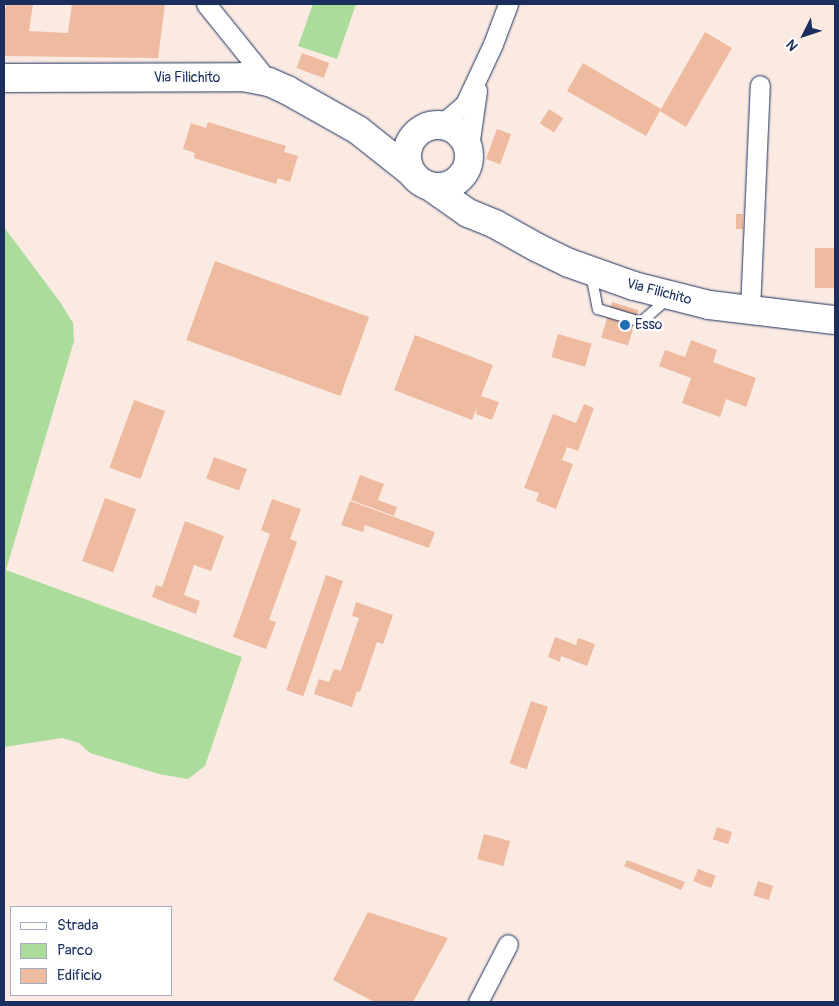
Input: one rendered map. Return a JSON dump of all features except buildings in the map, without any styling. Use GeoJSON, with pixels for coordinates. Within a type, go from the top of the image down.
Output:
{"type":"FeatureCollection","features":[{"type":"Feature","properties":{"kind":"street"},"geometry":{"type":"LineString","coordinates":[[206,4],[269,82]]}},
{"type":"Feature","properties":{"kind":"street"},"geometry":{"type":"LineString","coordinates":[[479,77],[468,147],[470,161],[464,174],[453,184],[442,187],[421,179],[407,162],[410,140],[465,104],[479,77],[508,4]]}},
{"type":"Feature","properties":{"kind":"street","name":"Via Filichito"},"geometry":{"type":"LineString","coordinates":[[4,78],[243,77],[269,82],[287,90],[358,130],[468,213],[495,224],[538,248],[634,286],[671,296],[709,305],[835,320]]}},
{"type":"Feature","properties":{"kind":"street"},"geometry":{"type":"LineString","coordinates":[[750,310],[760,85]]}},
{"type":"Feature","properties":{"kind":"street"},"geometry":{"type":"LineString","coordinates":[[430,128],[458,131],[468,147]]}},
{"type":"Feature","properties":{"kind":"street","name":"Via Filichito"},"geometry":{"type":"LineString","coordinates":[[358,130],[378,134],[430,128]]}},
{"type":"Feature","properties":{"kind":"street","name":"Via Filichito"},"geometry":{"type":"LineString","coordinates":[[464,174],[470,192],[495,224]]}},
{"type":"Feature","properties":{"kind":"street"},"geometry":{"type":"LineString","coordinates":[[478,1002],[508,944]]}},
{"type":"Feature","properties":{"kind":"green space"},"geometry":{"type":"Polygon","coordinates":[[[313,4],[356,4],[337,59],[298,46],[313,4]]]}},
{"type":"Feature","properties":{"kind":"green space"},"geometry":{"type":"Polygon","coordinates":[[[4,227],[60,302],[73,323],[74,341],[6,570],[242,657],[205,766],[188,779],[159,774],[90,753],[79,743],[62,738],[4,747],[4,227]]]}},
{"type":"Feature","properties":{"kind":"place","name":"Esso"},"geometry":{"type":"Point","coordinates":[625,325]}}]}
